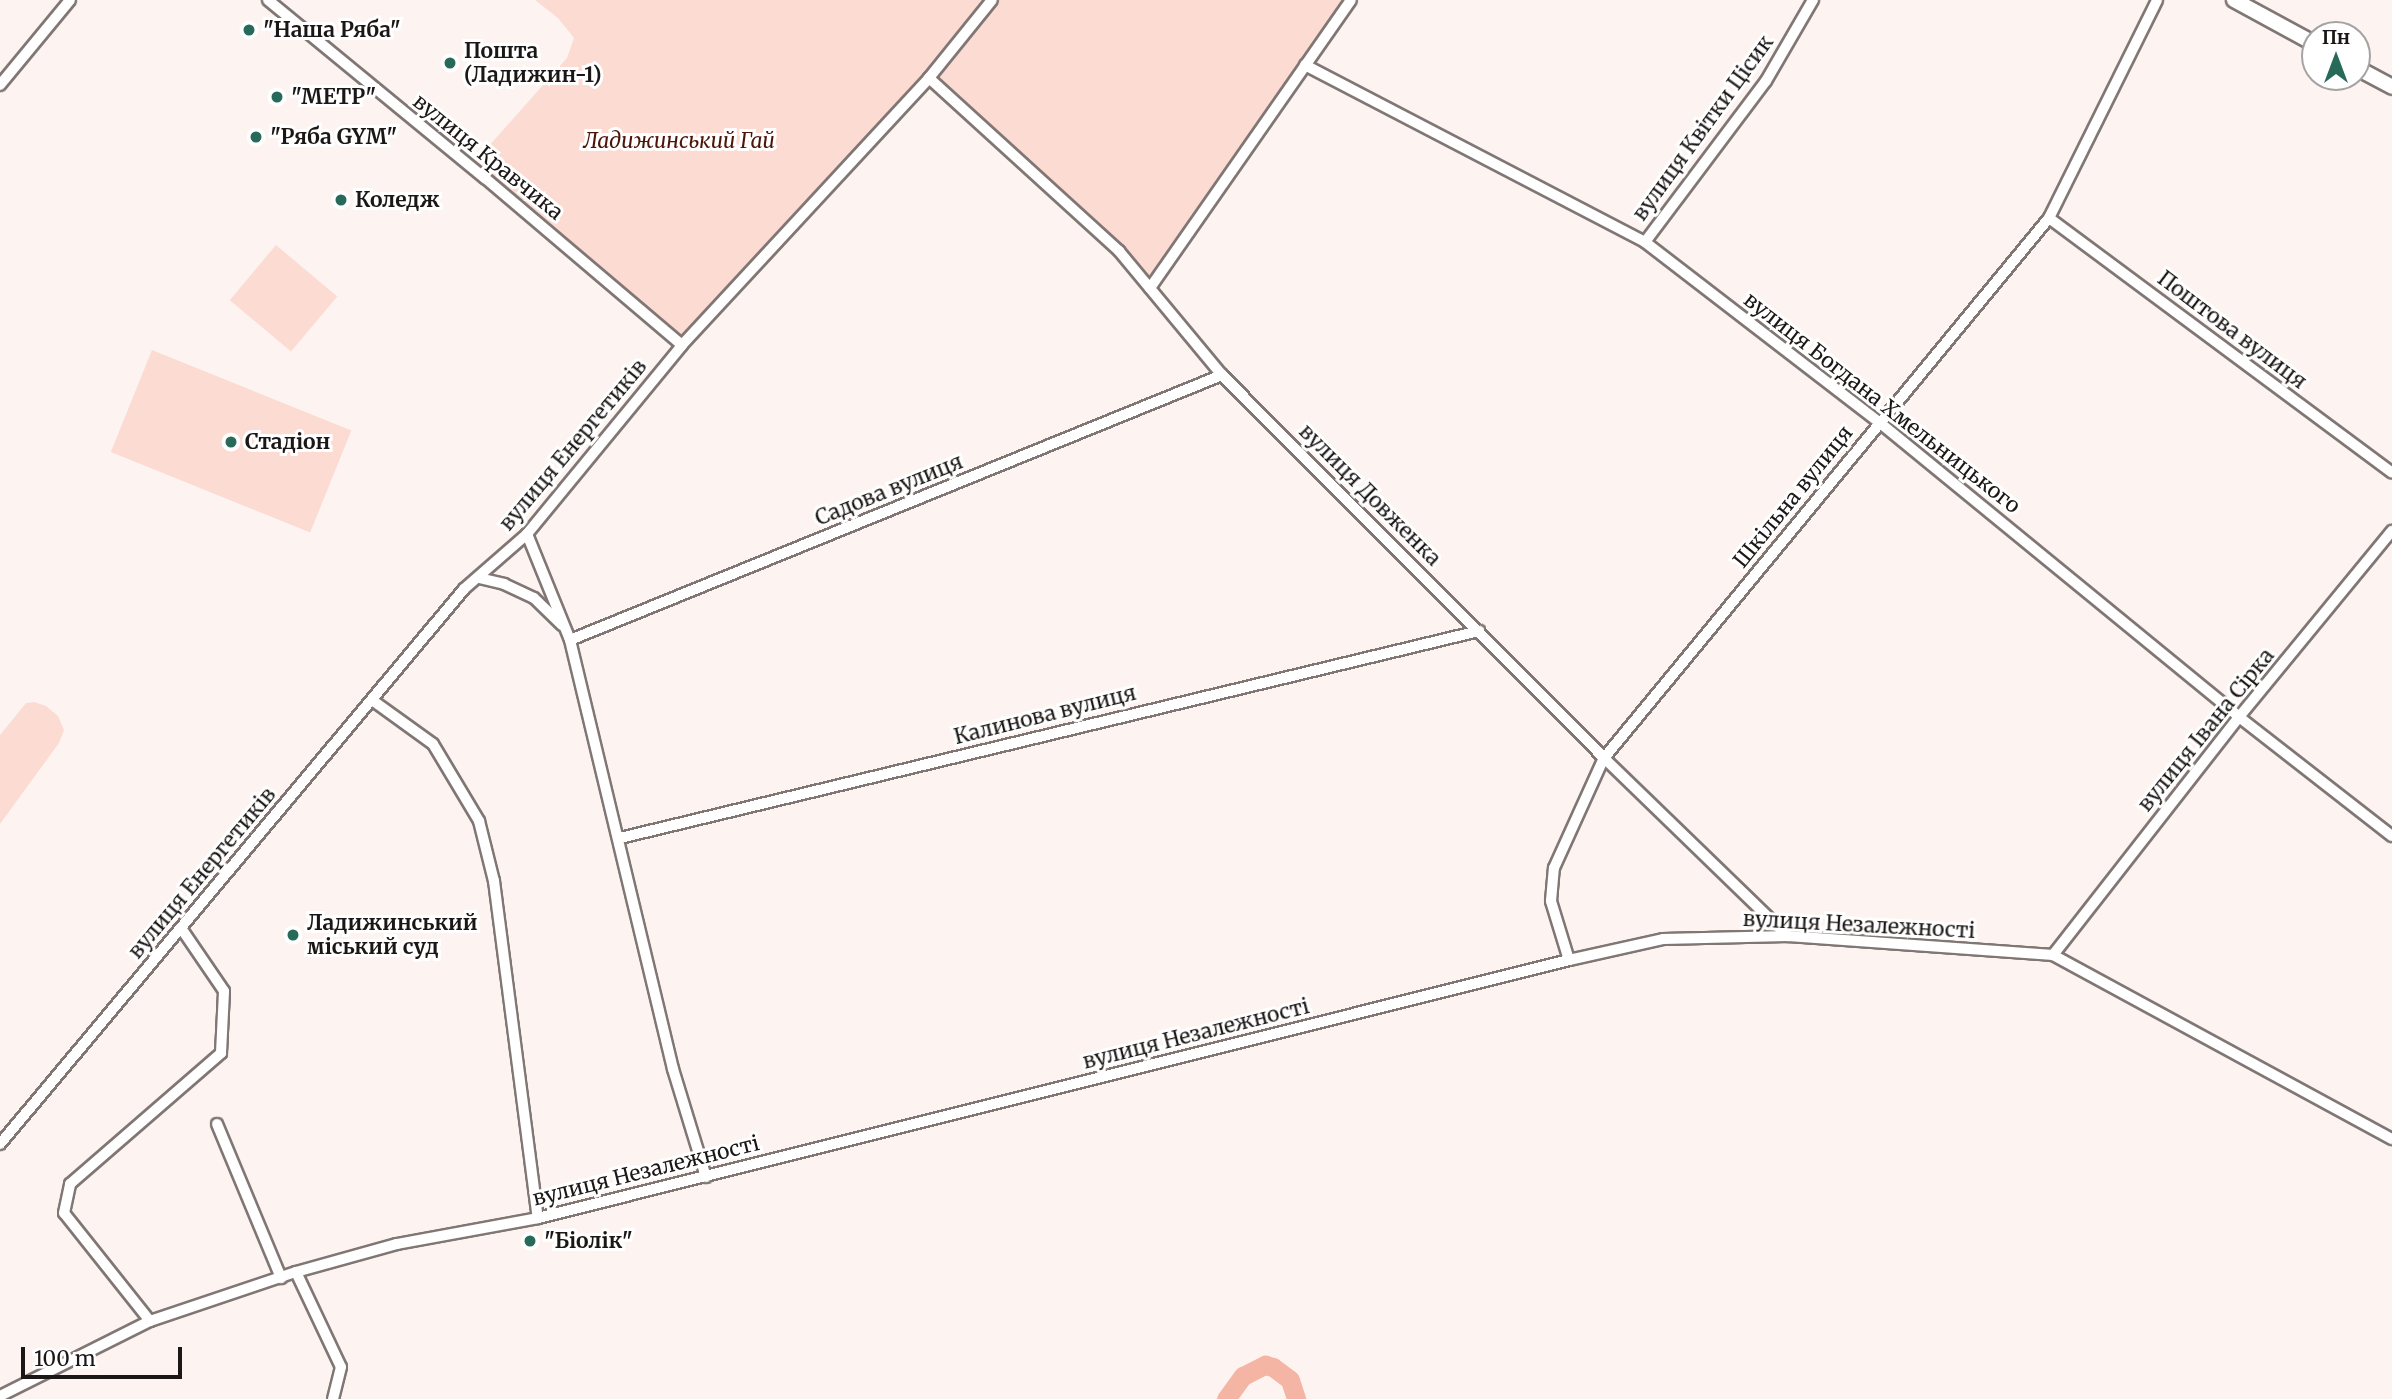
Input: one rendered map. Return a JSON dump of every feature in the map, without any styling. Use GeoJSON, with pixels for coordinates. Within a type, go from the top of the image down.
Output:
{"type":"FeatureCollection","features":[{"type":"Feature","properties":{"kind":"street"},"geometry":{"type":"LineString","coordinates":[[0,85],[70,0]]}},
{"type":"Feature","properties":{"kind":"street","name":"вулиця Кравчика"},"geometry":{"type":"LineString","coordinates":[[268,0],[485,178],[682,345]]}},
{"type":"Feature","properties":{"kind":"street","name":"вулиця Енергетиків"},"geometry":{"type":"LineString","coordinates":[[0,1143],[464,589],[527,534],[682,345],[929,78],[992,0]]}},
{"type":"Feature","properties":{"kind":"street"},"geometry":{"type":"LineString","coordinates":[[1150,288],[1351,0]]}},
{"type":"Feature","properties":{"kind":"street","name":"вулиця Квітки Цісик"},"geometry":{"type":"LineString","coordinates":[[1645,242],[1766,81],[1814,0]]}},
{"type":"Feature","properties":{"kind":"street","name":"Шкільна вулиця"},"geometry":{"type":"LineString","coordinates":[[1569,960],[1551,901],[1554,868],[1604,758],[2049,218],[2157,0]]}},
{"type":"Feature","properties":{"kind":"street"},"geometry":{"type":"LineString","coordinates":[[2234,0],[2301,36]]}},
{"type":"Feature","properties":{"kind":"street","name":"вулиця Богдана Хмельницького"},"geometry":{"type":"LineString","coordinates":[[1306,65],[1645,242],[1879,422],[2239,717],[2392,836]]}},
{"type":"Feature","properties":{"kind":"street"},"geometry":{"type":"LineString","coordinates":[[2371,76],[2392,87]]}},
{"type":"Feature","properties":{"kind":"street","name":"вулиця Довженка"},"geometry":{"type":"LineString","coordinates":[[929,78],[1119,251],[1222,375],[1604,758],[1788,936]]}},
{"type":"Feature","properties":{"kind":"street","name":"Поштова вулиця"},"geometry":{"type":"LineString","coordinates":[[2049,218],[2392,472]]}},
{"type":"Feature","properties":{"kind":"street","name":"Садова вулиця"},"geometry":{"type":"LineString","coordinates":[[570,640],[1222,375]]}},
{"type":"Feature","properties":{"kind":"street","name":"вулиця Івана Сірка"},"geometry":{"type":"LineString","coordinates":[[2053,955],[2239,717],[2392,531]]}},
{"type":"Feature","properties":{"kind":"street"},"geometry":{"type":"LineString","coordinates":[[527,534],[570,640],[620,838],[673,1069],[706,1177]]}},
{"type":"Feature","properties":{"kind":"street"},"geometry":{"type":"LineString","coordinates":[[479,578],[504,584],[534,598],[565,628]]}},
{"type":"Feature","properties":{"kind":"street","name":"Калинова вулиця"},"geometry":{"type":"LineString","coordinates":[[620,838],[1479,631]]}},
{"type":"Feature","properties":{"kind":"street"},"geometry":{"type":"LineString","coordinates":[[372,700],[433,744],[479,821],[494,881],[538,1218]]}},
{"type":"Feature","properties":{"kind":"street"},"geometry":{"type":"LineString","coordinates":[[150,1321],[64,1213],[70,1184],[221,1053],[224,991],[181,928]]}},
{"type":"Feature","properties":{"kind":"street","name":"вулиця Незалежності"},"geometry":{"type":"LineString","coordinates":[[0,1396],[150,1321],[296,1272],[397,1244],[538,1218],[1569,960],[1663,939],[1788,936],[2053,955],[2389,1137]]}},
{"type":"Feature","properties":{"kind":"street"},"geometry":{"type":"LineString","coordinates":[[217,1125],[281,1278]]}},
{"type":"Feature","properties":{"kind":"street"},"geometry":{"type":"LineString","coordinates":[[2389,1137],[2392,1126]]}},
{"type":"Feature","properties":{"kind":"street"},"geometry":{"type":"LineString","coordinates":[[296,1272],[341,1367],[333,1399]]}},
{"type":"Feature","properties":{"kind":"green space","name":"Ладижинський Гай"},"geometry":{"type":"Polygon","coordinates":[[[535,0],[1351,0],[1150,288],[1120,253],[929,78],[682,345],[471,166],[567,58],[574,38],[558,18],[535,0]]]}},
{"type":"Feature","properties":{"kind":"green space"},"geometry":{"type":"Polygon","coordinates":[[[276,245],[337,296],[291,352],[230,300],[276,245]]]}},
{"type":"Feature","properties":{"kind":"green space","name":"Стадіон"},"geometry":{"type":"Polygon","coordinates":[[[152,350],[351,431],[310,533],[111,452],[152,350]]]}},
{"type":"Feature","properties":{"kind":"green space"},"geometry":{"type":"Polygon","coordinates":[[[34,702],[46,706],[58,716],[64,730],[59,743],[0,824],[0,735],[26,703],[34,702]]]}},
{"type":"Feature","properties":{"kind":"waterway"},"geometry":{"type":"LineString","coordinates":[[1226,1399],[1243,1376],[1265,1365],[1273,1367],[1290,1380],[1296,1399]]}},
{"type":"Feature","properties":{"kind":"place","name":"\"Наша Ряба\""},"geometry":{"type":"Point","coordinates":[249,30]}},
{"type":"Feature","properties":{"kind":"place","name":"Пошта (Ладижин-1)"},"geometry":{"type":"Point","coordinates":[450,63]}},
{"type":"Feature","properties":{"kind":"place","name":"\"МЕТР\""},"geometry":{"type":"Point","coordinates":[277,97]}},
{"type":"Feature","properties":{"kind":"place","name":"\"Ряба GYM\""},"geometry":{"type":"Point","coordinates":[256,137]}},
{"type":"Feature","properties":{"kind":"place","name":"Коледж"},"geometry":{"type":"Point","coordinates":[341,200]}},
{"type":"Feature","properties":{"kind":"place","name":"Стадіон"},"geometry":{"type":"Point","coordinates":[231,442]}},
{"type":"Feature","properties":{"kind":"place","name":"Ладижинський міський суд"},"geometry":{"type":"Point","coordinates":[293,935]}},
{"type":"Feature","properties":{"kind":"place","name":"\"Біолік\""},"geometry":{"type":"Point","coordinates":[530,1241]}}]}
